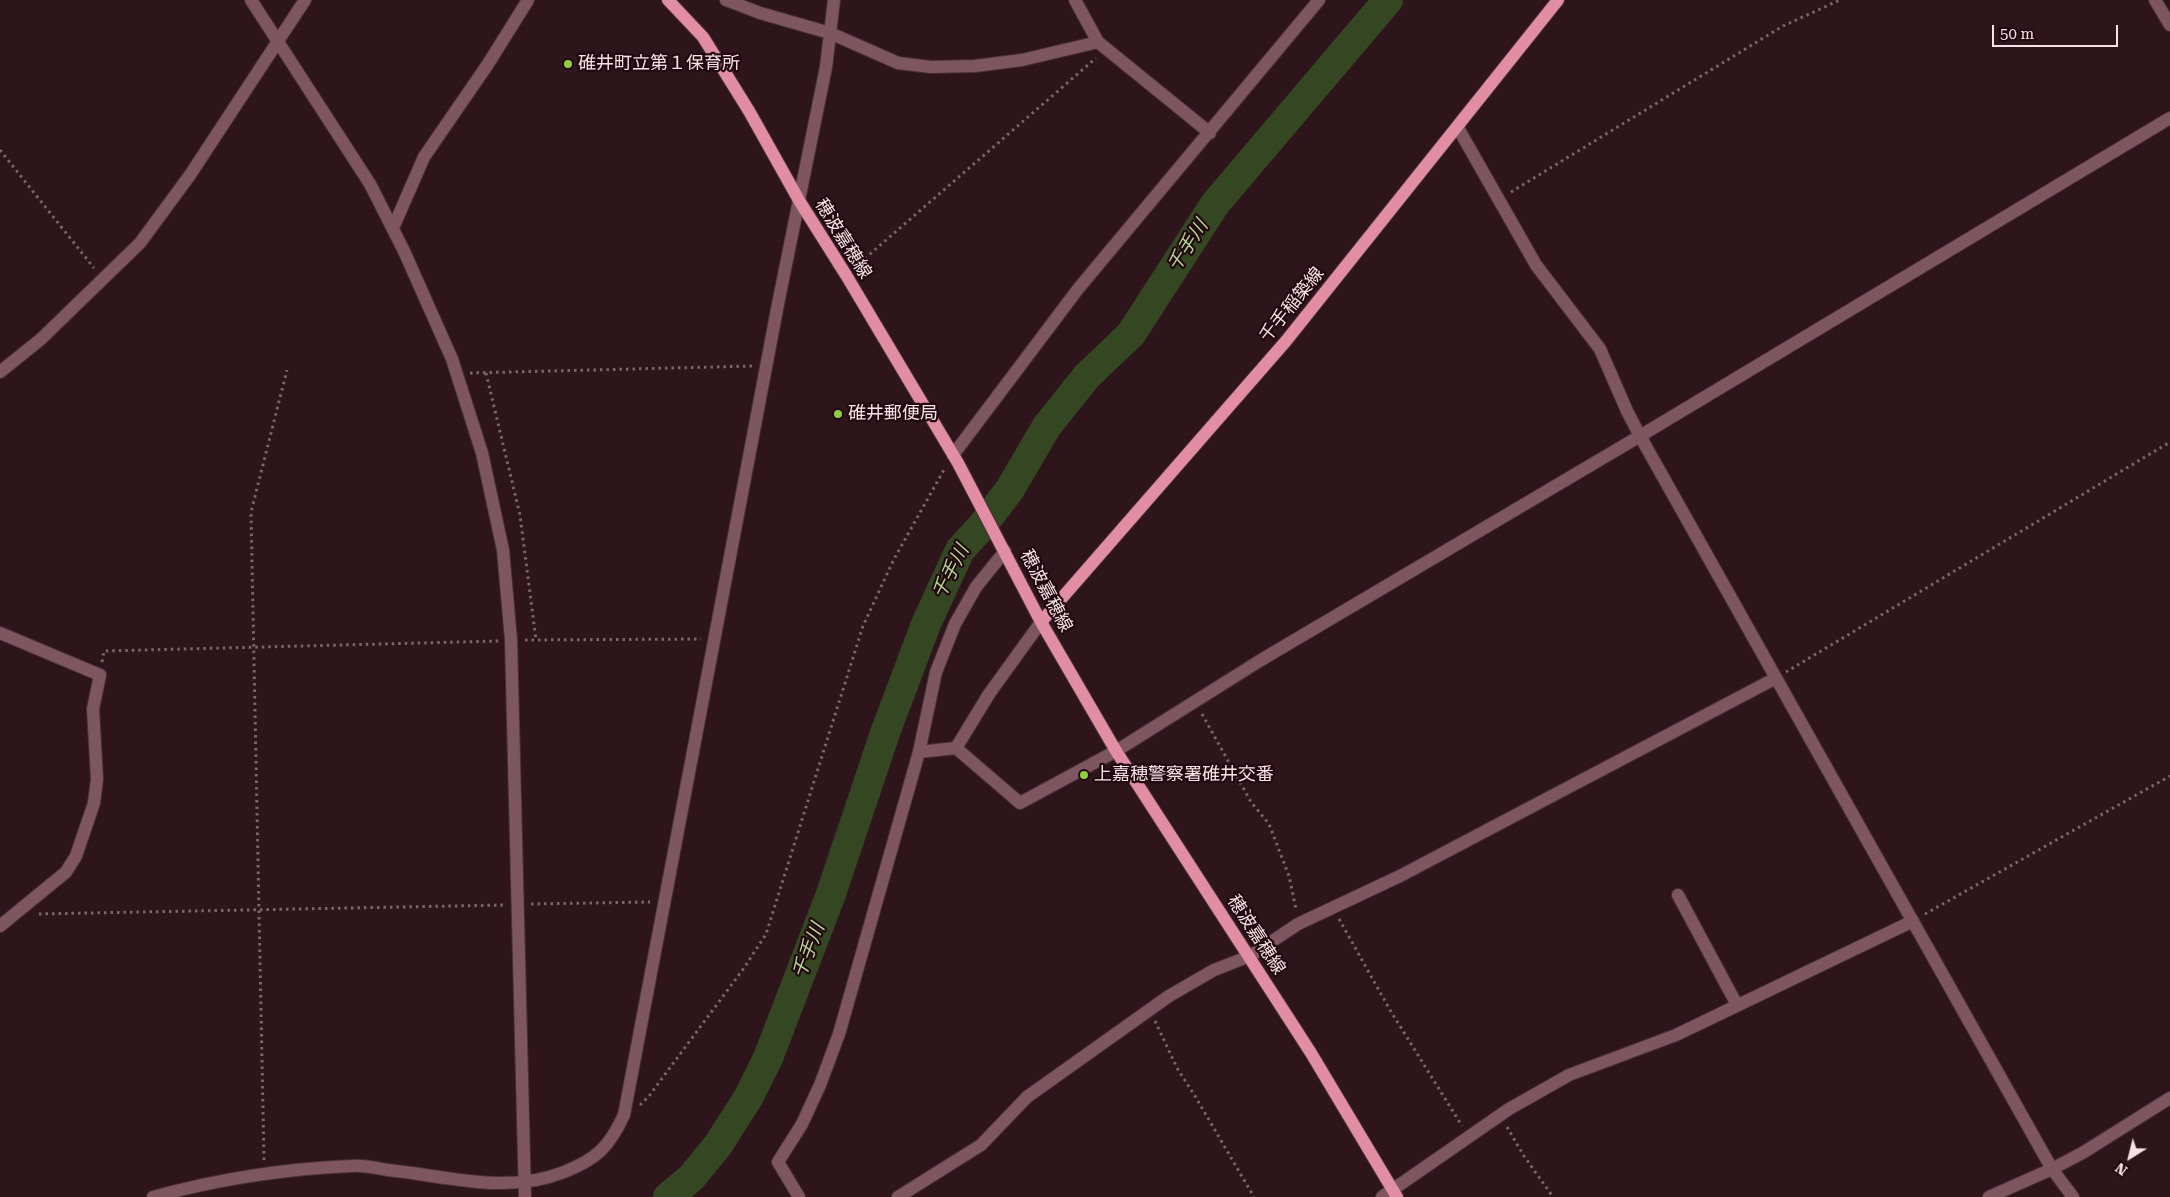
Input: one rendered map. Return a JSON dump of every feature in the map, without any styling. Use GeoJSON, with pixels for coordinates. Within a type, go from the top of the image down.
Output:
{"type":"FeatureCollection","features":[{"type":"Feature","properties":{"kind":"main road","name":"穂波嘉穂線"},"geometry":{"type":"LineString","coordinates":[[668,0],[703,37],[748,111],[800,202],[846,275],[955,459],[1041,622],[1116,751],[1311,1053],[1390,1195]]}},
{"type":"Feature","properties":{"kind":"main road","name":"千手稲築線"},"geometry":{"type":"LineString","coordinates":[[1041,622],[1286,341],[1458,128],[1558,0]]}},
{"type":"Feature","properties":{"kind":"street"},"geometry":{"type":"LineString","coordinates":[[251,0],[370,184],[393,228],[457,372],[482,453],[503,550],[511,640],[525,1197]]}},
{"type":"Feature","properties":{"kind":"street"},"geometry":{"type":"LineString","coordinates":[[0,372],[41,339],[104,280],[140,243],[185,182],[305,0]]}},
{"type":"Feature","properties":{"kind":"street"},"geometry":{"type":"LineString","coordinates":[[393,228],[424,157],[483,72],[528,0]]}},
{"type":"Feature","properties":{"kind":"street"},"geometry":{"type":"LineString","coordinates":[[726,0],[760,13],[830,33],[898,63],[931,67],[974,66],[1102,46]]}},
{"type":"Feature","properties":{"kind":"street"},"geometry":{"type":"LineString","coordinates":[[153,1197],[195,1185],[264,1173],[353,1165],[429,1174],[483,1184],[525,1183],[584,1165],[600,1153],[614,1138],[624,1115],[666,902],[766,366],[826,67],[834,0]]}},
{"type":"Feature","properties":{"kind":"street"},"geometry":{"type":"LineString","coordinates":[[1075,0],[1102,46],[1210,132]]}},
{"type":"Feature","properties":{"kind":"street"},"geometry":{"type":"LineString","coordinates":[[955,459],[1078,289],[1319,0]]}},
{"type":"Feature","properties":{"kind":"street"},"geometry":{"type":"LineString","coordinates":[[2155,0],[2170,25]]}},
{"type":"Feature","properties":{"kind":"street"},"geometry":{"type":"LineString","coordinates":[[919,752],[956,748],[1020,803],[1116,751],[1261,660],[1640,436],[2170,118]]}},
{"type":"Feature","properties":{"kind":"street"},"geometry":{"type":"LineString","coordinates":[[1458,128],[1536,265],[1600,349],[1640,436],[2052,1169],[2073,1197]]}},
{"type":"Feature","properties":{"kind":"street"},"geometry":{"type":"LineString","coordinates":[[800,1197],[778,1162],[802,1124],[820,1085],[839,1034],[919,752],[936,672],[956,624],[976,587],[1003,548]]}},
{"type":"Feature","properties":{"kind":"street"},"geometry":{"type":"LineString","coordinates":[[956,748],[989,694],[1041,622]]}},
{"type":"Feature","properties":{"kind":"street"},"geometry":{"type":"LineString","coordinates":[[0,633],[100,675],[93,709],[98,779],[95,795],[76,856],[66,872],[0,926]]}},
{"type":"Feature","properties":{"kind":"street"},"geometry":{"type":"LineString","coordinates":[[898,1197],[981,1145],[1027,1097],[1150,1010],[1214,970],[1250,956],[1298,924],[1400,876],[1776,678]]}},
{"type":"Feature","properties":{"kind":"street"},"geometry":{"type":"LineString","coordinates":[[1678,895],[1737,1005]]}},
{"type":"Feature","properties":{"kind":"street"},"geometry":{"type":"LineString","coordinates":[[1390,1195],[1500,1116],[1569,1075],[1676,1035],[1913,921]]}},
{"type":"Feature","properties":{"kind":"street"},"geometry":{"type":"LineString","coordinates":[[1989,1197],[2052,1169],[2084,1152],[2170,1098]]}},
{"type":"Feature","properties":{"kind":"path"},"geometry":{"type":"LineString","coordinates":[[1498,200],[1783,26],[1840,0]]}},
{"type":"Feature","properties":{"kind":"path"},"geometry":{"type":"LineString","coordinates":[[846,275],[1102,46]]}},
{"type":"Feature","properties":{"kind":"path"},"geometry":{"type":"LineString","coordinates":[[0,150],[104,280]]}},
{"type":"Feature","properties":{"kind":"path"},"geometry":{"type":"LineString","coordinates":[[457,372],[486,373],[766,366]]}},
{"type":"Feature","properties":{"kind":"path"},"geometry":{"type":"LineString","coordinates":[[264,1173],[261,910],[251,512],[287,370]]}},
{"type":"Feature","properties":{"kind":"path"},"geometry":{"type":"LineString","coordinates":[[486,373],[520,515],[536,640]]}},
{"type":"Feature","properties":{"kind":"path"},"geometry":{"type":"LineString","coordinates":[[1776,678],[2170,442]]}},
{"type":"Feature","properties":{"kind":"path"},"geometry":{"type":"LineString","coordinates":[[638,1108],[649,1096],[744,968],[766,934],[863,626],[894,559],[955,459]]}},
{"type":"Feature","properties":{"kind":"path"},"geometry":{"type":"LineString","coordinates":[[100,675],[104,651],[511,640],[714,638]]}},
{"type":"Feature","properties":{"kind":"path"},"geometry":{"type":"LineString","coordinates":[[1195,702],[1251,802],[1269,824],[1289,876],[1298,924]]}},
{"type":"Feature","properties":{"kind":"path"},"geometry":{"type":"LineString","coordinates":[[1913,921],[2170,776]]}},
{"type":"Feature","properties":{"kind":"path"},"geometry":{"type":"LineString","coordinates":[[13,914],[666,902]]}},
{"type":"Feature","properties":{"kind":"path"},"geometry":{"type":"LineString","coordinates":[[1333,907],[1390,1010],[1469,1138]]}},
{"type":"Feature","properties":{"kind":"path"},"geometry":{"type":"LineString","coordinates":[[1150,1010],[1177,1068],[1196,1096],[1254,1197]]}},
{"type":"Feature","properties":{"kind":"path"},"geometry":{"type":"LineString","coordinates":[[1500,1116],[1524,1156],[1553,1197]]}},
{"type":"Feature","properties":{"kind":"waterway","name":"千手川"},"geometry":{"type":"LineString","coordinates":[[668,1197],[691,1178],[718,1145],[748,1098],[768,1058],[831,894],[885,733],[926,624],[960,550],[982,526],[1010,489],[1047,426],[1087,376],[1131,334],[1215,204],[1388,0]]}},
{"type":"Feature","properties":{"kind":"place","name":"碓井町立第１保育所"},"geometry":{"type":"Point","coordinates":[568,64]}},
{"type":"Feature","properties":{"kind":"place","name":"碓井郵便局"},"geometry":{"type":"Point","coordinates":[838,414]}},
{"type":"Feature","properties":{"kind":"place","name":"上嘉穂警察署碓井交番"},"geometry":{"type":"Point","coordinates":[1084,775]}}]}
